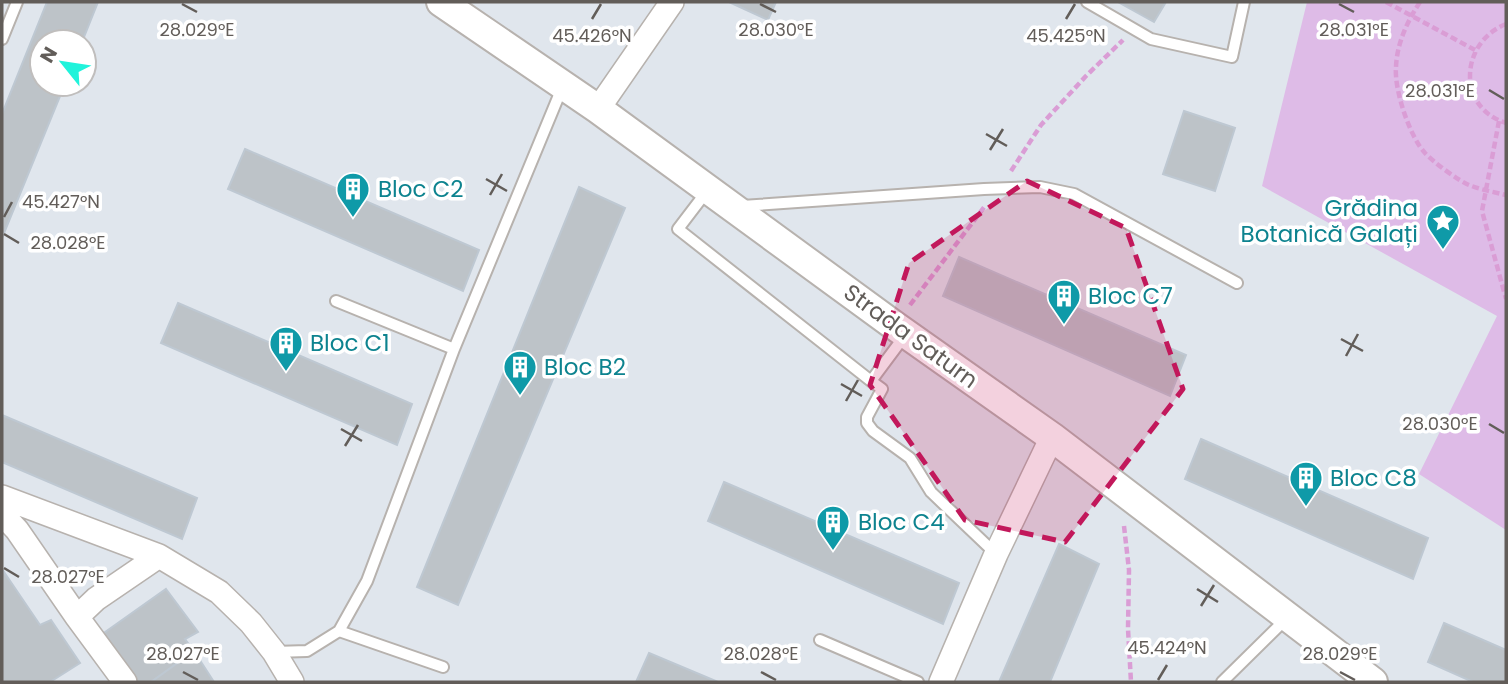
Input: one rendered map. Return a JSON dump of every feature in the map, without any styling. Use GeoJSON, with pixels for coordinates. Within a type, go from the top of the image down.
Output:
{"type":"FeatureCollection","features":[{"type":"Feature","properties":{"kind":"street","name":"Strada Saturn"},"geometry":{"type":"LineString","coordinates":[[440,2],[598,108],[1052,437],[1373,682]]}},
{"type":"Feature","properties":{"kind":"street"},"geometry":{"type":"LineString","coordinates":[[598,108],[672,2]]}},
{"type":"Feature","properties":{"kind":"street"},"geometry":{"type":"LineString","coordinates":[[941,682],[996,554],[1052,437]]}},
{"type":"Feature","properties":{"kind":"street"},"geometry":{"type":"LineString","coordinates":[[2,497],[159,556],[219,592],[251,623],[274,652],[292,682]]}},
{"type":"Feature","properties":{"kind":"street"},"geometry":{"type":"LineString","coordinates":[[2,514],[125,682]]}},
{"type":"Feature","properties":{"kind":"street"},"geometry":{"type":"LineString","coordinates":[[77,617],[96,599],[159,556]]}},
{"type":"Feature","properties":{"kind":"lane"},"geometry":{"type":"LineString","coordinates":[[2,39],[18,2]]}},
{"type":"Feature","properties":{"kind":"lane"},"geometry":{"type":"LineString","coordinates":[[1087,2],[1151,39],[1232,57],[1244,2]]}},
{"type":"Feature","properties":{"kind":"lane"},"geometry":{"type":"LineString","coordinates":[[274,652],[307,651],[339,631],[367,581],[454,349],[564,85]]}},
{"type":"Feature","properties":{"kind":"lane"},"geometry":{"type":"LineString","coordinates":[[733,207],[1040,187],[1074,194],[1237,283]]}},
{"type":"Feature","properties":{"kind":"lane"},"geometry":{"type":"LineString","coordinates":[[708,189],[678,229],[882,389],[867,416],[867,423],[873,431],[911,458],[931,492],[996,554]]}},
{"type":"Feature","properties":{"kind":"lane"},"geometry":{"type":"LineString","coordinates":[[336,301],[454,349]]}},
{"type":"Feature","properties":{"kind":"lane"},"geometry":{"type":"LineString","coordinates":[[871,381],[907,333]]}},
{"type":"Feature","properties":{"kind":"lane"},"geometry":{"type":"LineString","coordinates":[[1222,682],[1288,617]]}},
{"type":"Feature","properties":{"kind":"lane"},"geometry":{"type":"LineString","coordinates":[[339,631],[443,667]]}},
{"type":"Feature","properties":{"kind":"lane"},"geometry":{"type":"LineString","coordinates":[[820,640],[918,682]]}},
{"type":"Feature","properties":{"kind":"path"},"geometry":{"type":"LineString","coordinates":[[1386,2],[1475,50]]}},
{"type":"Feature","properties":{"kind":"path"},"geometry":{"type":"LineString","coordinates":[[1420,2],[1401,39],[1395,69],[1400,101],[1409,126],[1425,153],[1468,185],[1506,195]]}},
{"type":"Feature","properties":{"kind":"path"},"geometry":{"type":"LineString","coordinates":[[1506,24],[1484,38],[1475,50],[1470,66],[1471,83],[1476,98],[1486,111],[1506,123]]}},
{"type":"Feature","properties":{"kind":"path"},"geometry":{"type":"LineString","coordinates":[[1499,121],[1482,211],[1506,299]]}},
{"type":"Feature","properties":{"kind":"path"},"geometry":{"type":"LineString","coordinates":[[1121,489],[1129,570],[1131,682]]}},
{"type":"Feature","properties":{"kind":"highlighted area"},"geometry":{"type":"Polygon","coordinates":[[[1027,181],[1126,228],[1183,389],[1065,542],[965,520],[870,385],[909,263],[1027,181]]]}},
{"type":"Feature","properties":{"kind":"shaded area","name":"Grădina Botanică Galați"},"geometry":{"type":"Polygon","coordinates":[[[1307,2],[1506,2],[1506,530],[1419,474],[1497,316],[1262,186],[1307,2]]]}},
{"type":"Feature","properties":{"kind":"building"},"geometry":{"type":"Polygon","coordinates":[[[47,2],[98,2],[88,28],[37,28],[47,2]]]}},
{"type":"Feature","properties":{"kind":"building"},"geometry":{"type":"Polygon","coordinates":[[[729,2],[776,2],[768,20],[729,2]]]}},
{"type":"Feature","properties":{"kind":"building"},"geometry":{"type":"Polygon","coordinates":[[[1118,2],[1166,2],[1154,22],[1118,2]]]}},
{"type":"Feature","properties":{"kind":"building"},"geometry":{"type":"Polygon","coordinates":[[[28,49],[28,98],[59,98],[2,238],[2,114],[28,49]]]}},
{"type":"Feature","properties":{"kind":"building"},"geometry":{"type":"Polygon","coordinates":[[[1184,111],[1235,128],[1215,191],[1163,174],[1184,111]]]}},
{"type":"Feature","properties":{"kind":"building","name":"Bloc C2"},"geometry":{"type":"Polygon","coordinates":[[[245,149],[479,250],[463,291],[228,189],[245,149]]]}},
{"type":"Feature","properties":{"kind":"building","name":"Bloc B2"},"geometry":{"type":"Polygon","coordinates":[[[579,187],[625,208],[458,605],[417,587],[579,187]]]}},
{"type":"Feature","properties":{"kind":"building","name":"Bloc C7"},"geometry":{"type":"Polygon","coordinates":[[[959,257],[1186,355],[1170,396],[943,296],[959,257]]]}},
{"type":"Feature","properties":{"kind":"building","name":"Bloc C1"},"geometry":{"type":"Polygon","coordinates":[[[178,303],[412,404],[397,445],[161,343],[178,303]]]}},
{"type":"Feature","properties":{"kind":"building"},"geometry":{"type":"Polygon","coordinates":[[[2,415],[197,498],[182,539],[2,462],[2,415]]]}},
{"type":"Feature","properties":{"kind":"building","name":"Bloc C8"},"geometry":{"type":"Polygon","coordinates":[[[1201,439],[1428,538],[1413,579],[1185,479],[1201,439]]]}},
{"type":"Feature","properties":{"kind":"building","name":"Bloc C4"},"geometry":{"type":"Polygon","coordinates":[[[724,482],[959,583],[943,624],[708,521],[724,482]]]}},
{"type":"Feature","properties":{"kind":"building"},"geometry":{"type":"Polygon","coordinates":[[[1059,544],[1099,564],[1050,682],[999,682],[1059,544]]]}},
{"type":"Feature","properties":{"kind":"building"},"geometry":{"type":"Polygon","coordinates":[[[2,569],[40,625],[51,620],[80,663],[50,682],[2,680],[2,569]]]}},
{"type":"Feature","properties":{"kind":"building"},"geometry":{"type":"Polygon","coordinates":[[[166,589],[198,632],[185,639],[194,651],[151,682],[135,682],[101,635],[166,589]]]}},
{"type":"Feature","properties":{"kind":"building"},"geometry":{"type":"Polygon","coordinates":[[[1444,623],[1506,650],[1506,682],[1473,682],[1428,662],[1444,623]]]}},
{"type":"Feature","properties":{"kind":"building"},"geometry":{"type":"Polygon","coordinates":[[[194,651],[214,682],[151,682],[194,651]]]}},
{"type":"Feature","properties":{"kind":"building"},"geometry":{"type":"Polygon","coordinates":[[[649,653],[718,682],[636,682],[649,653]]]}},
{"type":"Feature","properties":{"kind":"place","name":"Bloc C2"},"geometry":{"type":"Point","coordinates":[353,219]}},
{"type":"Feature","properties":{"kind":"place","name":"Grădina Botanică Galați"},"geometry":{"type":"Point","coordinates":[1443,251]}},
{"type":"Feature","properties":{"kind":"place","name":"Bloc C7"},"geometry":{"type":"Point","coordinates":[1064,326]}},
{"type":"Feature","properties":{"kind":"place","name":"Bloc C1"},"geometry":{"type":"Point","coordinates":[286,373]}},
{"type":"Feature","properties":{"kind":"place","name":"Bloc B2"},"geometry":{"type":"Point","coordinates":[520,397]}},
{"type":"Feature","properties":{"kind":"place","name":"Bloc C8"},"geometry":{"type":"Point","coordinates":[1306,508]}},
{"type":"Feature","properties":{"kind":"place","name":"Bloc C4"},"geometry":{"type":"Point","coordinates":[833,552]}}]}
